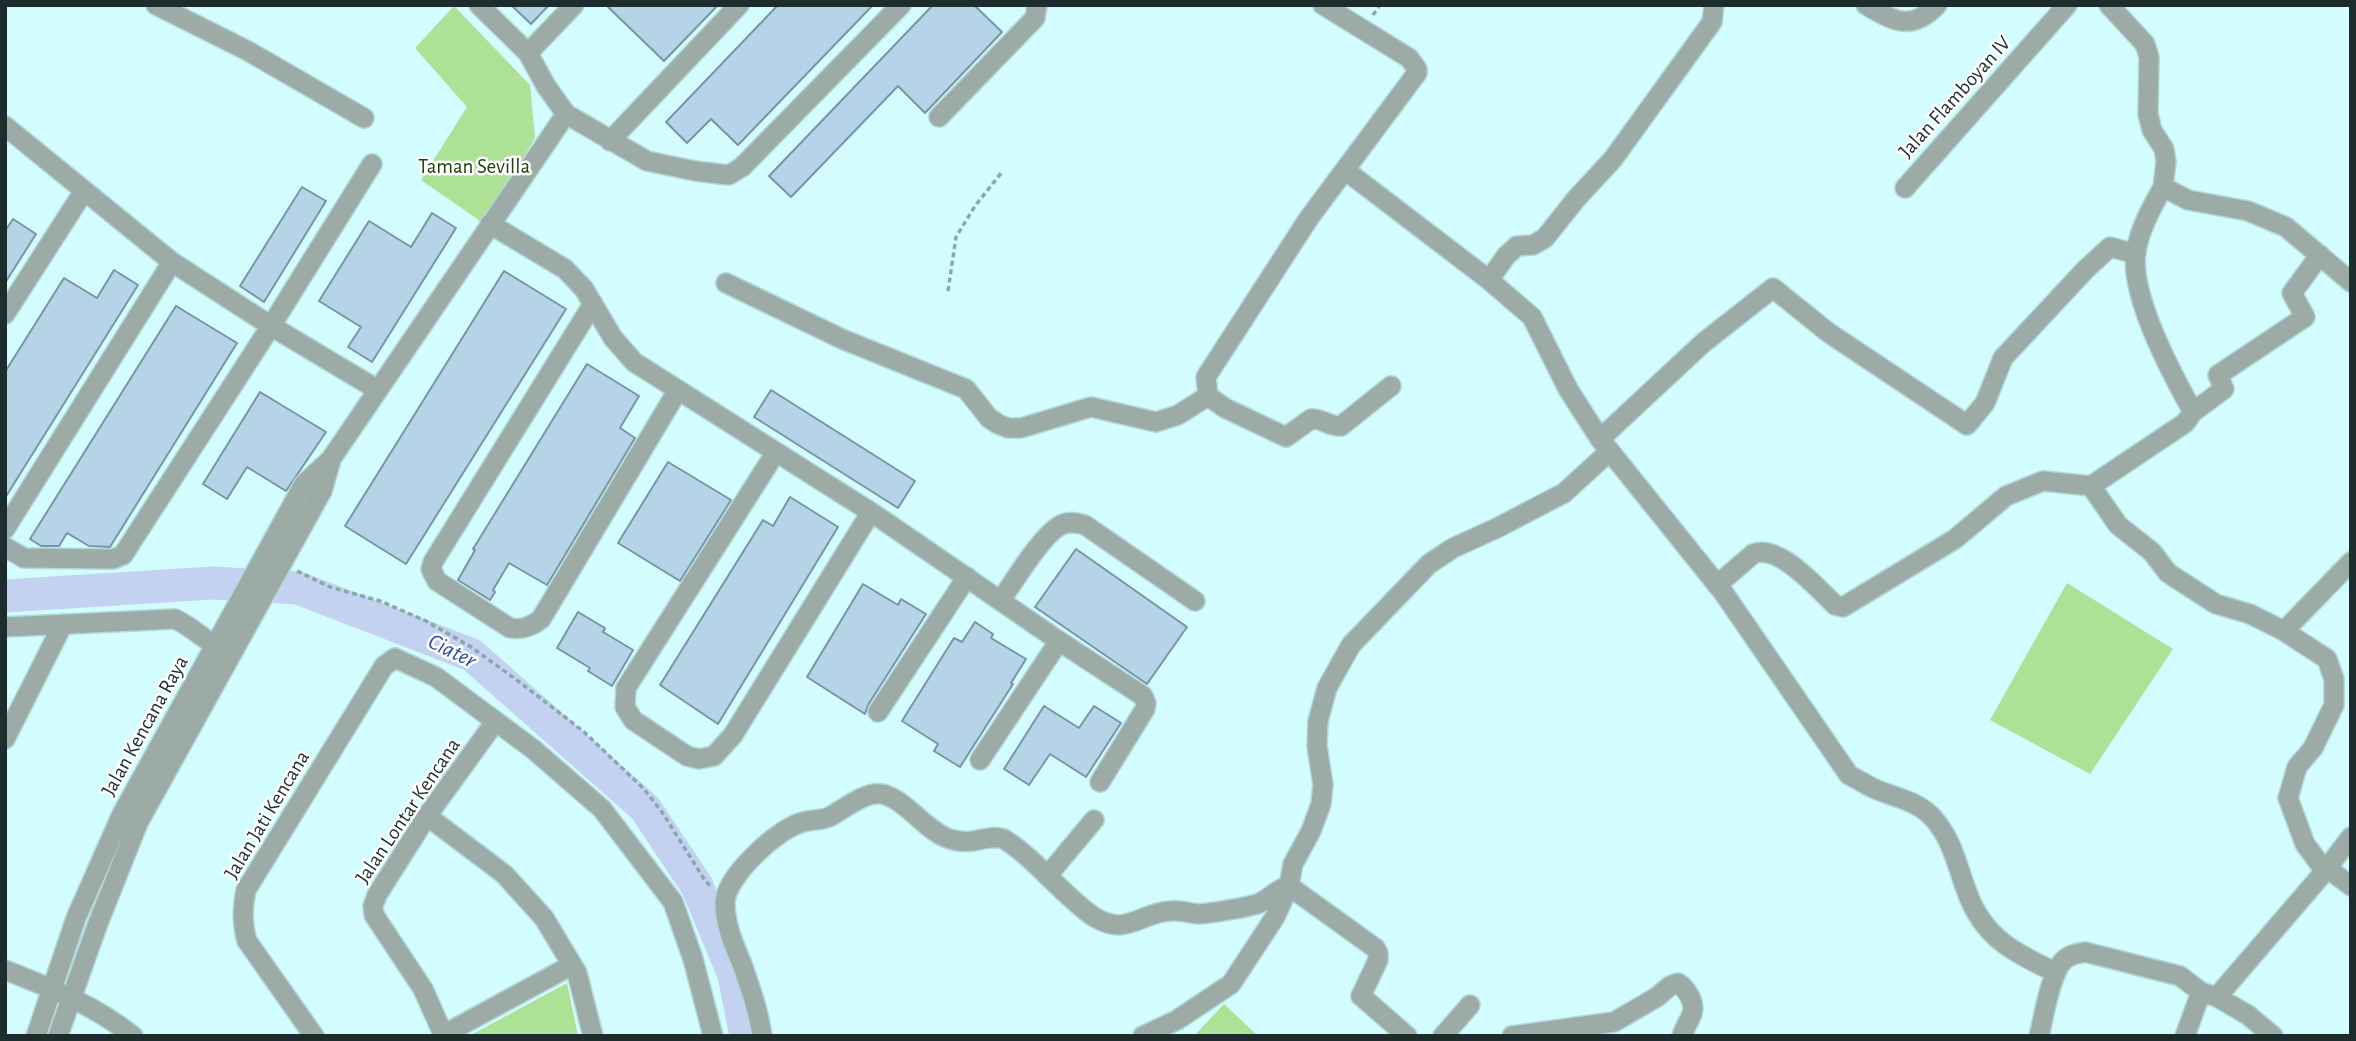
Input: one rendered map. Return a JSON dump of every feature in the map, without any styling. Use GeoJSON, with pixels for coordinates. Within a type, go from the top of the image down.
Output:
{"type":"FeatureCollection","features":[{"type":"Feature","properties":{"kind":"street"},"geometry":{"type":"LineString","coordinates":[[156,5],[248,51],[364,118]]}},
{"type":"Feature","properties":{"kind":"street"},"geometry":{"type":"LineString","coordinates":[[479,5],[528,54],[566,114],[647,161],[695,171],[732,174],[742,167],[901,5]]}},
{"type":"Feature","properties":{"kind":"street"},"geometry":{"type":"LineString","coordinates":[[528,54],[574,5]]}},
{"type":"Feature","properties":{"kind":"street"},"geometry":{"type":"LineString","coordinates":[[610,141],[739,5]]}},
{"type":"Feature","properties":{"kind":"street"},"geometry":{"type":"LineString","coordinates":[[939,117],[1035,18],[1037,5]]}},
{"type":"Feature","properties":{"kind":"street"},"geometry":{"type":"LineString","coordinates":[[1322,5],[1409,58],[1417,69],[1415,79],[1309,218],[1206,377],[1208,396],[1225,408],[1286,437],[1311,419],[1341,426],[1391,386]]}},
{"type":"Feature","properties":{"kind":"street"},"geometry":{"type":"LineString","coordinates":[[1489,280],[1506,256],[1517,246],[1533,245],[1545,238],[1613,159],[1712,22],[1714,5]]}},
{"type":"Feature","properties":{"kind":"street"},"geometry":{"type":"LineString","coordinates":[[1866,5],[1888,18],[1910,23],[1926,16],[1937,5]]}},
{"type":"Feature","properties":{"kind":"street","name":"Jalan Flamboyan IV"},"geometry":{"type":"LineString","coordinates":[[1905,188],[2067,5]]}},
{"type":"Feature","properties":{"kind":"street"},"geometry":{"type":"LineString","coordinates":[[2109,5],[2145,44],[2149,57],[2147,114],[2152,130],[2164,149],[2166,162],[2162,187],[2141,232],[2136,254],[2141,298],[2164,361],[2193,412]]}},
{"type":"Feature","properties":{"kind":"street","name":"Jalan Kencana Raya"},"geometry":{"type":"LineString","coordinates":[[36,1036],[62,992],[138,823],[223,651],[277,560],[304,484],[331,459],[566,114]]}},
{"type":"Feature","properties":{"kind":"street"},"geometry":{"type":"LineString","coordinates":[[5,127],[172,262],[271,326],[378,390]]}},
{"type":"Feature","properties":{"kind":"street"},"geometry":{"type":"LineString","coordinates":[[5,547],[24,558],[113,559],[123,555],[372,164]]}},
{"type":"Feature","properties":{"kind":"street"},"geometry":{"type":"LineString","coordinates":[[1345,170],[1489,280],[1532,317],[1568,389],[1605,445],[1717,585],[1849,775],[1874,789],[1906,799],[1933,817],[1951,844],[1979,917],[1997,940],[2020,956],[2055,972]]}},
{"type":"Feature","properties":{"kind":"street"},"geometry":{"type":"LineString","coordinates":[[2162,187],[2188,200],[2248,211],[2286,227],[2351,282]]}},
{"type":"Feature","properties":{"kind":"street"},"geometry":{"type":"LineString","coordinates":[[5,314],[84,191]]}},
{"type":"Feature","properties":{"kind":"street"},"geometry":{"type":"LineString","coordinates":[[491,224],[565,270],[584,289],[612,338],[634,362],[871,512],[1143,696],[1146,703],[1101,782]]}},
{"type":"Feature","properties":{"kind":"street"},"geometry":{"type":"LineString","coordinates":[[1143,1036],[1177,1020],[1231,984],[1275,917],[1289,886],[1291,869],[1311,831],[1321,804],[1323,785],[1317,746],[1318,720],[1327,688],[1351,645],[1429,564],[1453,548],[1564,493],[1605,445],[1703,343],[1773,288],[1829,333],[1966,425],[1985,403],[2003,358],[2086,270],[2110,247],[2136,254]]}},
{"type":"Feature","properties":{"kind":"street"},"geometry":{"type":"LineString","coordinates":[[1717,585],[1754,554],[1769,553],[1790,564],[1835,605],[1843,607],[1955,539],[2006,496],[2043,481],[2091,485],[2185,423],[2193,412],[2224,389],[2218,375],[2305,317],[2292,293],[2320,255]]}},
{"type":"Feature","properties":{"kind":"street"},"geometry":{"type":"LineString","coordinates":[[5,529],[172,262]]}},
{"type":"Feature","properties":{"kind":"street"},"geometry":{"type":"LineString","coordinates":[[726,283],[842,339],[966,389],[989,418],[1008,428],[1021,428],[1091,407],[1156,422],[1178,415],[1208,396]]}},
{"type":"Feature","properties":{"kind":"street"},"geometry":{"type":"LineString","coordinates":[[593,304],[433,562],[431,569],[437,581],[510,628],[534,625],[541,619],[678,390]]}},
{"type":"Feature","properties":{"kind":"street"},"geometry":{"type":"LineString","coordinates":[[776,452],[626,688],[625,707],[633,720],[687,756],[699,759],[713,756],[733,735],[871,512]]}},
{"type":"Feature","properties":{"kind":"street"},"geometry":{"type":"LineString","coordinates":[[2091,485],[2118,525],[2152,552],[2168,573],[2216,604],[2250,614],[2284,631],[2327,659],[2334,679],[2333,705],[2313,748],[2297,767],[2288,798],[2305,845],[2326,870],[2351,886]]}},
{"type":"Feature","properties":{"kind":"street"},"geometry":{"type":"LineString","coordinates":[[1001,600],[1049,534],[1061,525],[1074,522],[1085,525],[1195,601]]}},
{"type":"Feature","properties":{"kind":"street"},"geometry":{"type":"LineString","coordinates":[[2284,631],[2351,562]]}},
{"type":"Feature","properties":{"kind":"street"},"geometry":{"type":"LineString","coordinates":[[878,712],[967,577]]}},
{"type":"Feature","properties":{"kind":"street"},"geometry":{"type":"LineString","coordinates":[[5,627],[175,619],[187,624],[223,651]]}},
{"type":"Feature","properties":{"kind":"street"},"geometry":{"type":"LineString","coordinates":[[5,739],[63,624]]}},
{"type":"Feature","properties":{"kind":"street"},"geometry":{"type":"LineString","coordinates":[[980,760],[1059,641]]}},
{"type":"Feature","properties":{"kind":"street","name":"Jalan Jati Kencana"},"geometry":{"type":"LineString","coordinates":[[314,1036],[247,941],[243,904],[246,890],[384,666],[395,658],[436,677],[495,722]]}},
{"type":"Feature","properties":{"kind":"street"},"geometry":{"type":"LineString","coordinates":[[495,722],[533,749],[603,809],[673,902],[693,959],[713,1036]]}},
{"type":"Feature","properties":{"kind":"street","name":"Jalan Lontar Kencana"},"geometry":{"type":"LineString","coordinates":[[443,1035],[423,989],[374,915],[373,906],[377,895],[427,816],[495,722]]}},
{"type":"Feature","properties":{"kind":"street"},"geometry":{"type":"LineString","coordinates":[[762,1036],[749,984],[726,923],[724,900],[735,877],[784,831],[803,821],[822,820],[868,795],[879,793],[900,803],[944,837],[964,844],[995,836],[1004,839],[1096,918],[1118,925],[1132,923],[1155,913],[1172,911],[1200,914],[1255,905],[1275,891],[1289,886]]}},
{"type":"Feature","properties":{"kind":"street"},"geometry":{"type":"LineString","coordinates":[[427,816],[504,874],[544,918],[577,973],[593,1036]]}},
{"type":"Feature","properties":{"kind":"street"},"geometry":{"type":"LineString","coordinates":[[1048,875],[1094,820]]}},
{"type":"Feature","properties":{"kind":"street"},"geometry":{"type":"LineString","coordinates":[[2186,1036],[2209,995],[2326,870],[2351,837]]}},
{"type":"Feature","properties":{"kind":"street"},"geometry":{"type":"LineString","coordinates":[[1289,886],[1375,948],[1378,960],[1361,996],[1407,1036]]}},
{"type":"Feature","properties":{"kind":"street"},"geometry":{"type":"LineString","coordinates":[[2039,1036],[2055,972],[2062,961],[2085,952],[2180,976],[2248,1015],[2273,1036]]}},
{"type":"Feature","properties":{"kind":"street"},"geometry":{"type":"LineString","coordinates":[[443,1035],[572,965]]}},
{"type":"Feature","properties":{"kind":"street"},"geometry":{"type":"LineString","coordinates":[[5,971],[62,992],[112,1019],[133,1036]]}},
{"type":"Feature","properties":{"kind":"street"},"geometry":{"type":"LineString","coordinates":[[1513,1036],[1614,1021],[1678,983],[1685,987],[1694,1005],[1682,1036]]}},
{"type":"Feature","properties":{"kind":"street","name":"Jalan Kencana Raya"},"geometry":{"type":"LineString","coordinates":[[58,1036],[62,992]]}},
{"type":"Feature","properties":{"kind":"street"},"geometry":{"type":"LineString","coordinates":[[1443,1036],[1471,1006]]}},
{"type":"Feature","properties":{"kind":"path"},"geometry":{"type":"LineString","coordinates":[[948,290],[956,237],[975,206],[1002,172]]}},
{"type":"Feature","properties":{"kind":"path"},"geometry":{"type":"LineString","coordinates":[[277,560],[312,579],[380,601],[426,621],[489,659],[548,703],[583,731],[643,788],[662,812],[704,879],[724,900]]}},
{"type":"Feature","properties":{"kind":"green space","name":"Taman Sevilla"},"geometry":{"type":"Polygon","coordinates":[[[454,6],[530,85],[535,138],[483,223],[421,180],[467,107],[415,48],[454,6]]]}},
{"type":"Feature","properties":{"kind":"green space"},"geometry":{"type":"Polygon","coordinates":[[[2067,583],[2173,649],[2090,774],[1990,720],[2067,583]]]}},
{"type":"Feature","properties":{"kind":"green space"},"geometry":{"type":"Polygon","coordinates":[[[567,983],[578,1036],[469,1036],[567,983]]]}},
{"type":"Feature","properties":{"kind":"green space"},"geometry":{"type":"Polygon","coordinates":[[[1224,1004],[1258,1036],[1194,1036],[1224,1004]]]}},
{"type":"Feature","properties":{"kind":"building"},"geometry":{"type":"Polygon","coordinates":[[[511,5],[549,5],[531,24],[511,5]]]}},
{"type":"Feature","properties":{"kind":"building"},"geometry":{"type":"Polygon","coordinates":[[[606,5],[718,5],[664,61],[606,5]]]}},
{"type":"Feature","properties":{"kind":"building"},"geometry":{"type":"Polygon","coordinates":[[[778,5],[873,5],[738,145],[711,119],[687,143],[666,122],[778,5]]]}},
{"type":"Feature","properties":{"kind":"building"},"geometry":{"type":"Polygon","coordinates":[[[933,5],[974,5],[1002,32],[925,113],[898,86],[791,197],[769,176],[933,5]]]}},
{"type":"Feature","properties":{"kind":"building"},"geometry":{"type":"Polygon","coordinates":[[[302,187],[326,201],[264,302],[240,286],[302,187]]]}},
{"type":"Feature","properties":{"kind":"building"},"geometry":{"type":"Polygon","coordinates":[[[432,213],[456,228],[372,362],[348,347],[361,327],[319,301],[369,221],[411,247],[432,213]]]}},
{"type":"Feature","properties":{"kind":"building"},"geometry":{"type":"Polygon","coordinates":[[[13,219],[36,234],[5,283],[5,231],[13,219]]]}},
{"type":"Feature","properties":{"kind":"building"},"geometry":{"type":"Polygon","coordinates":[[[114,270],[138,285],[5,498],[5,372],[64,278],[97,298],[114,270]]]}},
{"type":"Feature","properties":{"kind":"building"},"geometry":{"type":"Polygon","coordinates":[[[504,271],[566,309],[406,564],[345,526],[504,271]]]}},
{"type":"Feature","properties":{"kind":"building"},"geometry":{"type":"Polygon","coordinates":[[[176,306],[237,343],[110,547],[89,546],[67,533],[59,546],[41,546],[30,539],[176,306]]]}},
{"type":"Feature","properties":{"kind":"building"},"geometry":{"type":"Polygon","coordinates":[[[587,364],[639,396],[620,428],[635,438],[547,585],[509,563],[490,600],[458,580],[475,550],[473,549],[587,364]]]}},
{"type":"Feature","properties":{"kind":"building"},"geometry":{"type":"Polygon","coordinates":[[[771,390],[915,481],[898,508],[754,417],[771,390]]]}},
{"type":"Feature","properties":{"kind":"building"},"geometry":{"type":"Polygon","coordinates":[[[260,392],[326,432],[286,491],[247,467],[227,499],[203,484],[260,392]]]}},
{"type":"Feature","properties":{"kind":"building"},"geometry":{"type":"Polygon","coordinates":[[[668,462],[731,500],[680,581],[618,543],[668,462]]]}},
{"type":"Feature","properties":{"kind":"building"},"geometry":{"type":"Polygon","coordinates":[[[790,497],[838,527],[718,724],[660,685],[763,520],[773,526],[790,497]]]}},
{"type":"Feature","properties":{"kind":"building"},"geometry":{"type":"Polygon","coordinates":[[[1076,549],[1187,627],[1147,684],[1035,607],[1076,549]]]}},
{"type":"Feature","properties":{"kind":"building"},"geometry":{"type":"Polygon","coordinates":[[[863,584],[898,605],[901,599],[926,614],[868,705],[865,714],[807,677],[863,584]]]}},
{"type":"Feature","properties":{"kind":"building"},"geometry":{"type":"Polygon","coordinates":[[[578,612],[605,628],[603,632],[633,650],[612,686],[588,671],[590,668],[557,648],[578,612]]]}},
{"type":"Feature","properties":{"kind":"building"},"geometry":{"type":"Polygon","coordinates":[[[975,622],[993,634],[991,638],[1026,659],[960,767],[934,751],[938,744],[902,721],[954,638],[962,642],[975,622]]]}},
{"type":"Feature","properties":{"kind":"building"},"geometry":{"type":"Polygon","coordinates":[[[1044,706],[1079,728],[1094,706],[1121,723],[1086,777],[1050,754],[1029,785],[1004,769],[1044,706]]]}},
{"type":"Feature","properties":{"kind":"waterway","name":"Ciater"},"geometry":{"type":"LineString","coordinates":[[5,596],[213,583],[298,588],[472,655],[645,808],[697,886],[734,975],[746,1036]]}}]}
